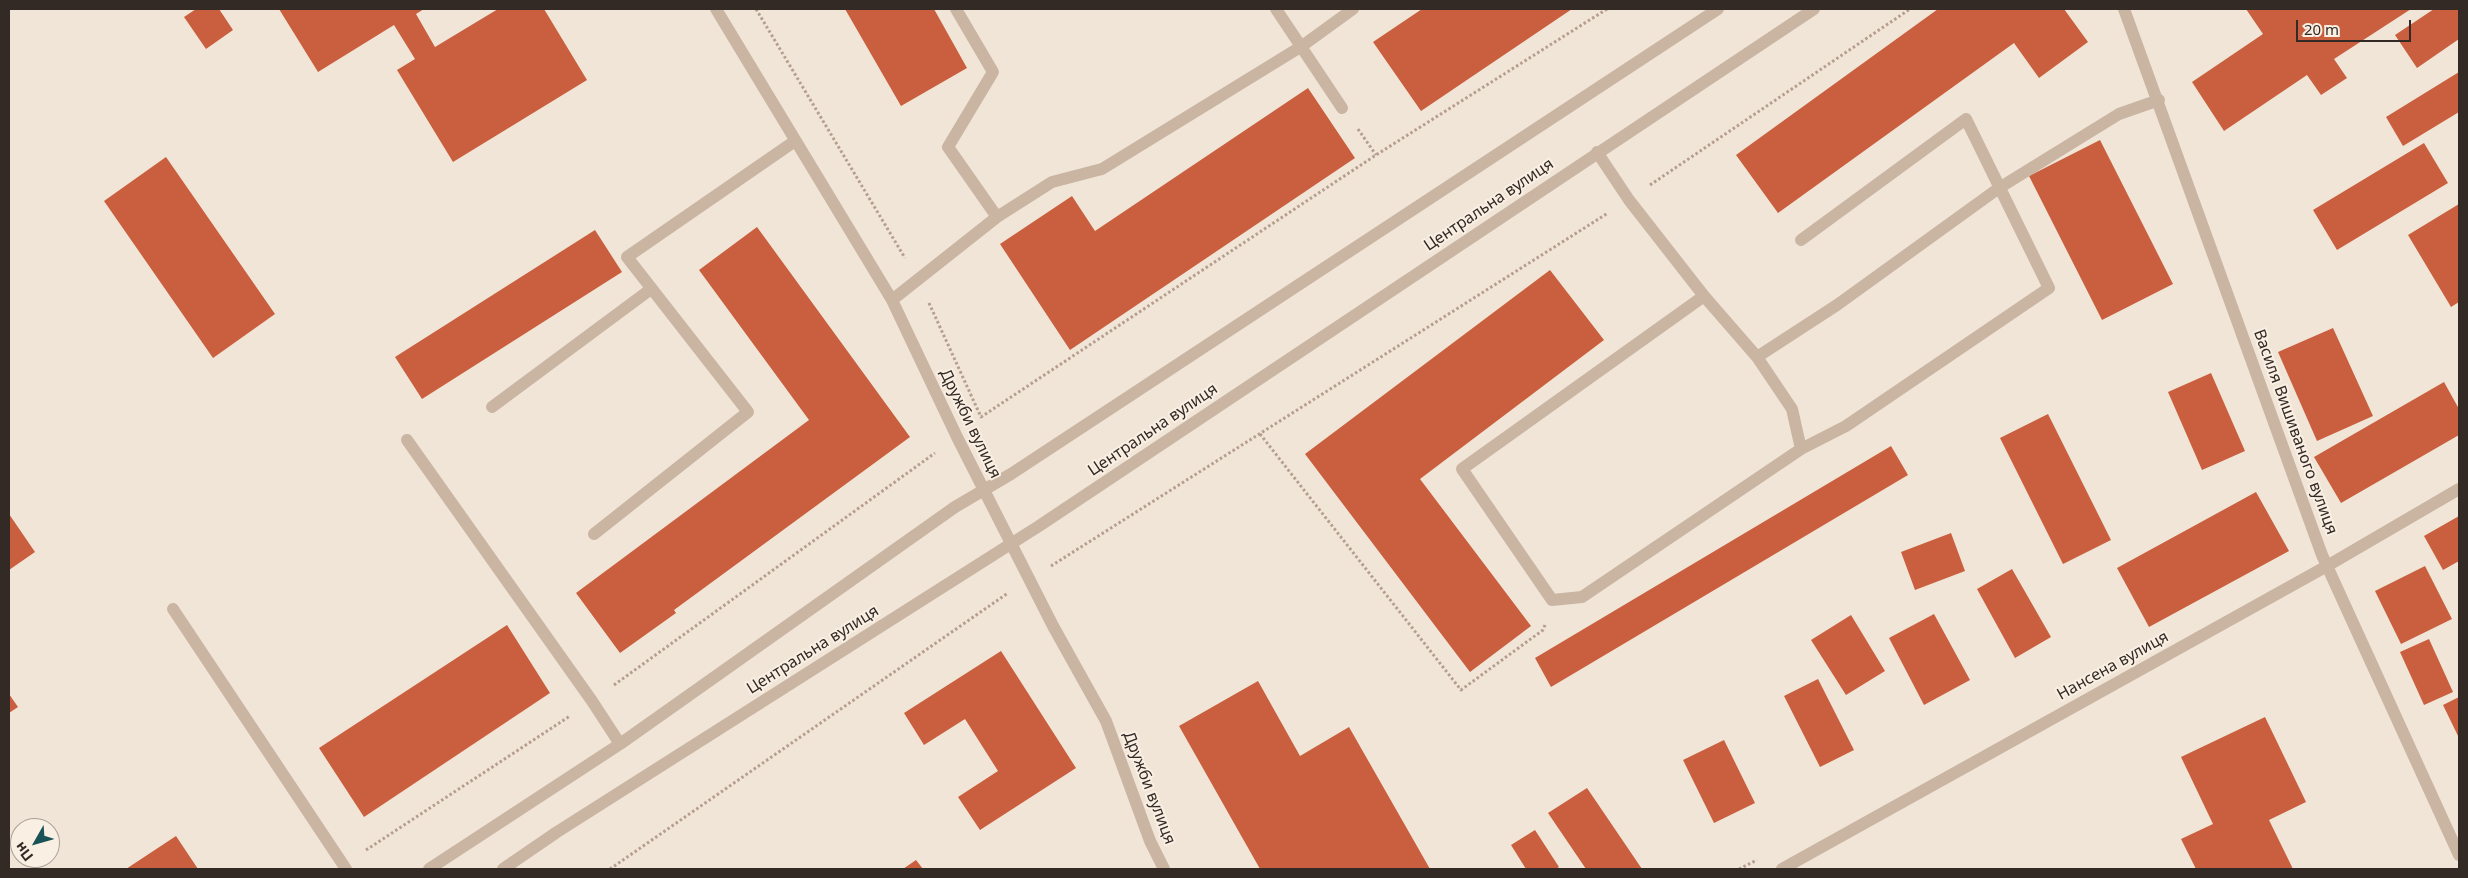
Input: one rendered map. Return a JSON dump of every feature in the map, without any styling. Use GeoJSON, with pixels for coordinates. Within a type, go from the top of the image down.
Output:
{"type":"FeatureCollection","features":[{"type":"Feature","properties":{"kind":"street","name":"Дружби вулиця"},"geometry":{"type":"LineString","coordinates":[[716,9],[892,300],[984,490],[1106,721],[1150,840],[1164,869]]}},
{"type":"Feature","properties":{"kind":"street"},"geometry":{"type":"LineString","coordinates":[[956,9],[993,72],[948,147],[997,217]]}},
{"type":"Feature","properties":{"kind":"street"},"geometry":{"type":"LineString","coordinates":[[1276,9],[1342,108]]}},
{"type":"Feature","properties":{"kind":"street"},"geometry":{"type":"LineString","coordinates":[[892,300],[997,217],[1052,182],[1102,169],[1302,46],[1353,9]]}},
{"type":"Feature","properties":{"kind":"street","name":"Центральна вулиця"},"geometry":{"type":"LineString","coordinates":[[429,869],[620,744],[955,507],[1028,463],[1718,9]]}},
{"type":"Feature","properties":{"kind":"street","name":"Центральна вулиця"},"geometry":{"type":"LineString","coordinates":[[503,869],[566,826],[1011,543],[1814,9]]}},
{"type":"Feature","properties":{"kind":"street","name":"Василя Вишиваного вулиця"},"geometry":{"type":"LineString","coordinates":[[2124,9],[2159,100],[2327,566],[2459,855]]}},
{"type":"Feature","properties":{"kind":"street"},"geometry":{"type":"LineString","coordinates":[[1757,357],[1837,305],[1999,188],[2119,114],[2159,100]]}},
{"type":"Feature","properties":{"kind":"street"},"geometry":{"type":"LineString","coordinates":[[1704,296],[1462,469],[1552,600],[1582,597],[1802,449],[1846,426],[2049,288],[1966,119],[1801,240]]}},
{"type":"Feature","properties":{"kind":"street"},"geometry":{"type":"LineString","coordinates":[[594,534],[748,412],[627,257],[795,142]]}},
{"type":"Feature","properties":{"kind":"street"},"geometry":{"type":"LineString","coordinates":[[1597,152],[1629,200],[1704,296],[1757,357],[1792,409],[1802,449]]}},
{"type":"Feature","properties":{"kind":"street"},"geometry":{"type":"LineString","coordinates":[[492,407],[652,289]]}},
{"type":"Feature","properties":{"kind":"street"},"geometry":{"type":"LineString","coordinates":[[407,440],[592,701],[620,744]]}},
{"type":"Feature","properties":{"kind":"street","name":"Нансена вулиця"},"geometry":{"type":"LineString","coordinates":[[1782,869],[2327,566],[2459,489]]}},
{"type":"Feature","properties":{"kind":"street"},"geometry":{"type":"LineString","coordinates":[[173,609],[344,867]]}},
{"type":"Feature","properties":{"kind":"path"},"geometry":{"type":"LineString","coordinates":[[756,9],[918,280],[982,417],[1376,155],[1607,9]]}},
{"type":"Feature","properties":{"kind":"path"},"geometry":{"type":"LineString","coordinates":[[610,869],[989,605],[1629,200],[1910,9]]}},
{"type":"Feature","properties":{"kind":"path"},"geometry":{"type":"LineString","coordinates":[[1342,108],[1376,155]]}},
{"type":"Feature","properties":{"kind":"path"},"geometry":{"type":"LineString","coordinates":[[1260,434],[1461,690],[1544,630],[1552,600]]}},
{"type":"Feature","properties":{"kind":"path"},"geometry":{"type":"LineString","coordinates":[[344,867],[592,701],[935,452]]}},
{"type":"Feature","properties":{"kind":"building"},"geometry":{"type":"Polygon","coordinates":[[[196,9],[219,9],[233,30],[206,49],[184,17],[196,9]]]}},
{"type":"Feature","properties":{"kind":"building"},"geometry":{"type":"Polygon","coordinates":[[[279,9],[424,9],[416,14],[435,47],[498,9],[544,9],[587,80],[453,162],[397,70],[415,59],[394,25],[318,72],[279,9]]]}},
{"type":"Feature","properties":{"kind":"building"},"geometry":{"type":"Polygon","coordinates":[[[845,9],[934,9],[967,68],[901,106],[845,9]]]}},
{"type":"Feature","properties":{"kind":"building"},"geometry":{"type":"Polygon","coordinates":[[[1422,9],[1572,9],[1421,111],[1373,42],[1422,9]]]}},
{"type":"Feature","properties":{"kind":"building"},"geometry":{"type":"Polygon","coordinates":[[[1938,9],[2064,9],[2088,42],[2039,78],[2014,43],[1778,213],[1736,155],[1938,9]]]}},
{"type":"Feature","properties":{"kind":"building"},"geometry":{"type":"Polygon","coordinates":[[[2246,9],[2411,9],[2334,59],[2347,78],[2321,95],[2307,75],[2224,131],[2192,82],[2263,34],[2246,9]]]}},
{"type":"Feature","properties":{"kind":"building"},"geometry":{"type":"Polygon","coordinates":[[[2434,9],[2459,9],[2459,39],[2417,68],[2395,35],[2434,9]]]}},
{"type":"Feature","properties":{"kind":"building"},"geometry":{"type":"Polygon","coordinates":[[[2459,72],[2459,112],[2403,146],[2386,117],[2459,72]]]}},
{"type":"Feature","properties":{"kind":"building"},"geometry":{"type":"Polygon","coordinates":[[[1308,88],[1355,158],[1070,350],[1000,244],[1072,196],[1095,231],[1308,88]]]}},
{"type":"Feature","properties":{"kind":"building"},"geometry":{"type":"Polygon","coordinates":[[[2100,140],[2173,284],[2102,320],[2029,176],[2100,140]]]}},
{"type":"Feature","properties":{"kind":"building"},"geometry":{"type":"Polygon","coordinates":[[[2424,143],[2448,183],[2337,250],[2313,210],[2424,143]]]}},
{"type":"Feature","properties":{"kind":"building"},"geometry":{"type":"Polygon","coordinates":[[[166,157],[275,314],[213,358],[104,201],[166,157]]]}},
{"type":"Feature","properties":{"kind":"building"},"geometry":{"type":"Polygon","coordinates":[[[2459,204],[2459,302],[2451,307],[2408,235],[2459,204]]]}},
{"type":"Feature","properties":{"kind":"building"},"geometry":{"type":"Polygon","coordinates":[[[757,227],[910,437],[674,610],[676,613],[620,653],[576,593],[809,420],[699,270],[757,227]]]}},
{"type":"Feature","properties":{"kind":"building"},"geometry":{"type":"Polygon","coordinates":[[[595,230],[622,272],[422,399],[395,357],[595,230]]]}},
{"type":"Feature","properties":{"kind":"building"},"geometry":{"type":"Polygon","coordinates":[[[1550,270],[1604,340],[1420,479],[1531,626],[1470,672],[1305,454],[1550,270]]]}},
{"type":"Feature","properties":{"kind":"building"},"geometry":{"type":"Polygon","coordinates":[[[2333,328],[2373,416],[2317,441],[2278,352],[2333,328]]]}},
{"type":"Feature","properties":{"kind":"building"},"geometry":{"type":"Polygon","coordinates":[[[2211,373],[2245,451],[2202,470],[2168,392],[2211,373]]]}},
{"type":"Feature","properties":{"kind":"building"},"geometry":{"type":"Polygon","coordinates":[[[2444,382],[2459,409],[2459,435],[2341,503],[2314,457],[2444,382]]]}},
{"type":"Feature","properties":{"kind":"building"},"geometry":{"type":"Polygon","coordinates":[[[2048,414],[2111,540],[2063,564],[2000,438],[2048,414]]]}},
{"type":"Feature","properties":{"kind":"building"},"geometry":{"type":"Polygon","coordinates":[[[1891,446],[1908,475],[1551,687],[1535,658],[1891,446]]]}},
{"type":"Feature","properties":{"kind":"building"},"geometry":{"type":"Polygon","coordinates":[[[2256,492],[2289,551],[2149,627],[2117,568],[2256,492]]]}},
{"type":"Feature","properties":{"kind":"building"},"geometry":{"type":"Polygon","coordinates":[[[9,514],[35,552],[9,570],[9,514]]]}},
{"type":"Feature","properties":{"kind":"building"},"geometry":{"type":"Polygon","coordinates":[[[2459,516],[2459,561],[2443,570],[2424,536],[2459,516]]]}},
{"type":"Feature","properties":{"kind":"building"},"geometry":{"type":"Polygon","coordinates":[[[1951,533],[1965,571],[1915,590],[1901,552],[1951,533]]]}},
{"type":"Feature","properties":{"kind":"building"},"geometry":{"type":"Polygon","coordinates":[[[2425,566],[2452,619],[2401,644],[2375,591],[2425,566]]]}},
{"type":"Feature","properties":{"kind":"building"},"geometry":{"type":"Polygon","coordinates":[[[2012,569],[2051,637],[2015,658],[1977,589],[2012,569]]]}},
{"type":"Feature","properties":{"kind":"building"},"geometry":{"type":"Polygon","coordinates":[[[1934,614],[1970,680],[1924,705],[1889,638],[1934,614]]]}},
{"type":"Feature","properties":{"kind":"building"},"geometry":{"type":"Polygon","coordinates":[[[1851,615],[1885,671],[1846,695],[1811,640],[1851,615]]]}},
{"type":"Feature","properties":{"kind":"building"},"geometry":{"type":"Polygon","coordinates":[[[507,625],[550,693],[364,817],[319,748],[507,625]]]}},
{"type":"Feature","properties":{"kind":"building"},"geometry":{"type":"Polygon","coordinates":[[[2429,639],[2453,692],[2424,705],[2400,652],[2429,639]]]}},
{"type":"Feature","properties":{"kind":"building"},"geometry":{"type":"Polygon","coordinates":[[[1001,651],[1076,768],[980,830],[958,797],[998,771],[965,719],[924,745],[904,713],[1001,651]]]}},
{"type":"Feature","properties":{"kind":"building"},"geometry":{"type":"Polygon","coordinates":[[[1818,679],[1854,750],[1820,767],[1784,696],[1818,679]]]}},
{"type":"Feature","properties":{"kind":"building"},"geometry":{"type":"Polygon","coordinates":[[[1258,681],[1300,756],[1349,727],[1430,869],[1260,869],[1179,726],[1258,681]]]}},
{"type":"Feature","properties":{"kind":"building"},"geometry":{"type":"Polygon","coordinates":[[[9,694],[18,707],[9,713],[9,694]]]}},
{"type":"Feature","properties":{"kind":"building"},"geometry":{"type":"Polygon","coordinates":[[[2459,697],[2459,738],[2443,705],[2459,697]]]}},
{"type":"Feature","properties":{"kind":"building"},"geometry":{"type":"Polygon","coordinates":[[[2265,717],[2306,802],[2269,820],[2293,869],[2196,869],[2181,839],[2213,824],[2181,757],[2265,717]]]}},
{"type":"Feature","properties":{"kind":"building"},"geometry":{"type":"Polygon","coordinates":[[[1724,740],[1755,803],[1714,823],[1683,760],[1724,740]]]}},
{"type":"Feature","properties":{"kind":"building"},"geometry":{"type":"Polygon","coordinates":[[[1587,788],[1642,869],[1586,869],[1548,813],[1587,788]]]}},
{"type":"Feature","properties":{"kind":"building"},"geometry":{"type":"Polygon","coordinates":[[[1535,830],[1559,867],[1556,869],[1526,869],[1511,845],[1535,830]]]}},
{"type":"Feature","properties":{"kind":"building"},"geometry":{"type":"Polygon","coordinates":[[[176,836],[198,869],[126,869],[176,836]]]}},
{"type":"Feature","properties":{"kind":"building"},"geometry":{"type":"Polygon","coordinates":[[[916,860],[923,869],[903,869],[916,860]]]}}]}
